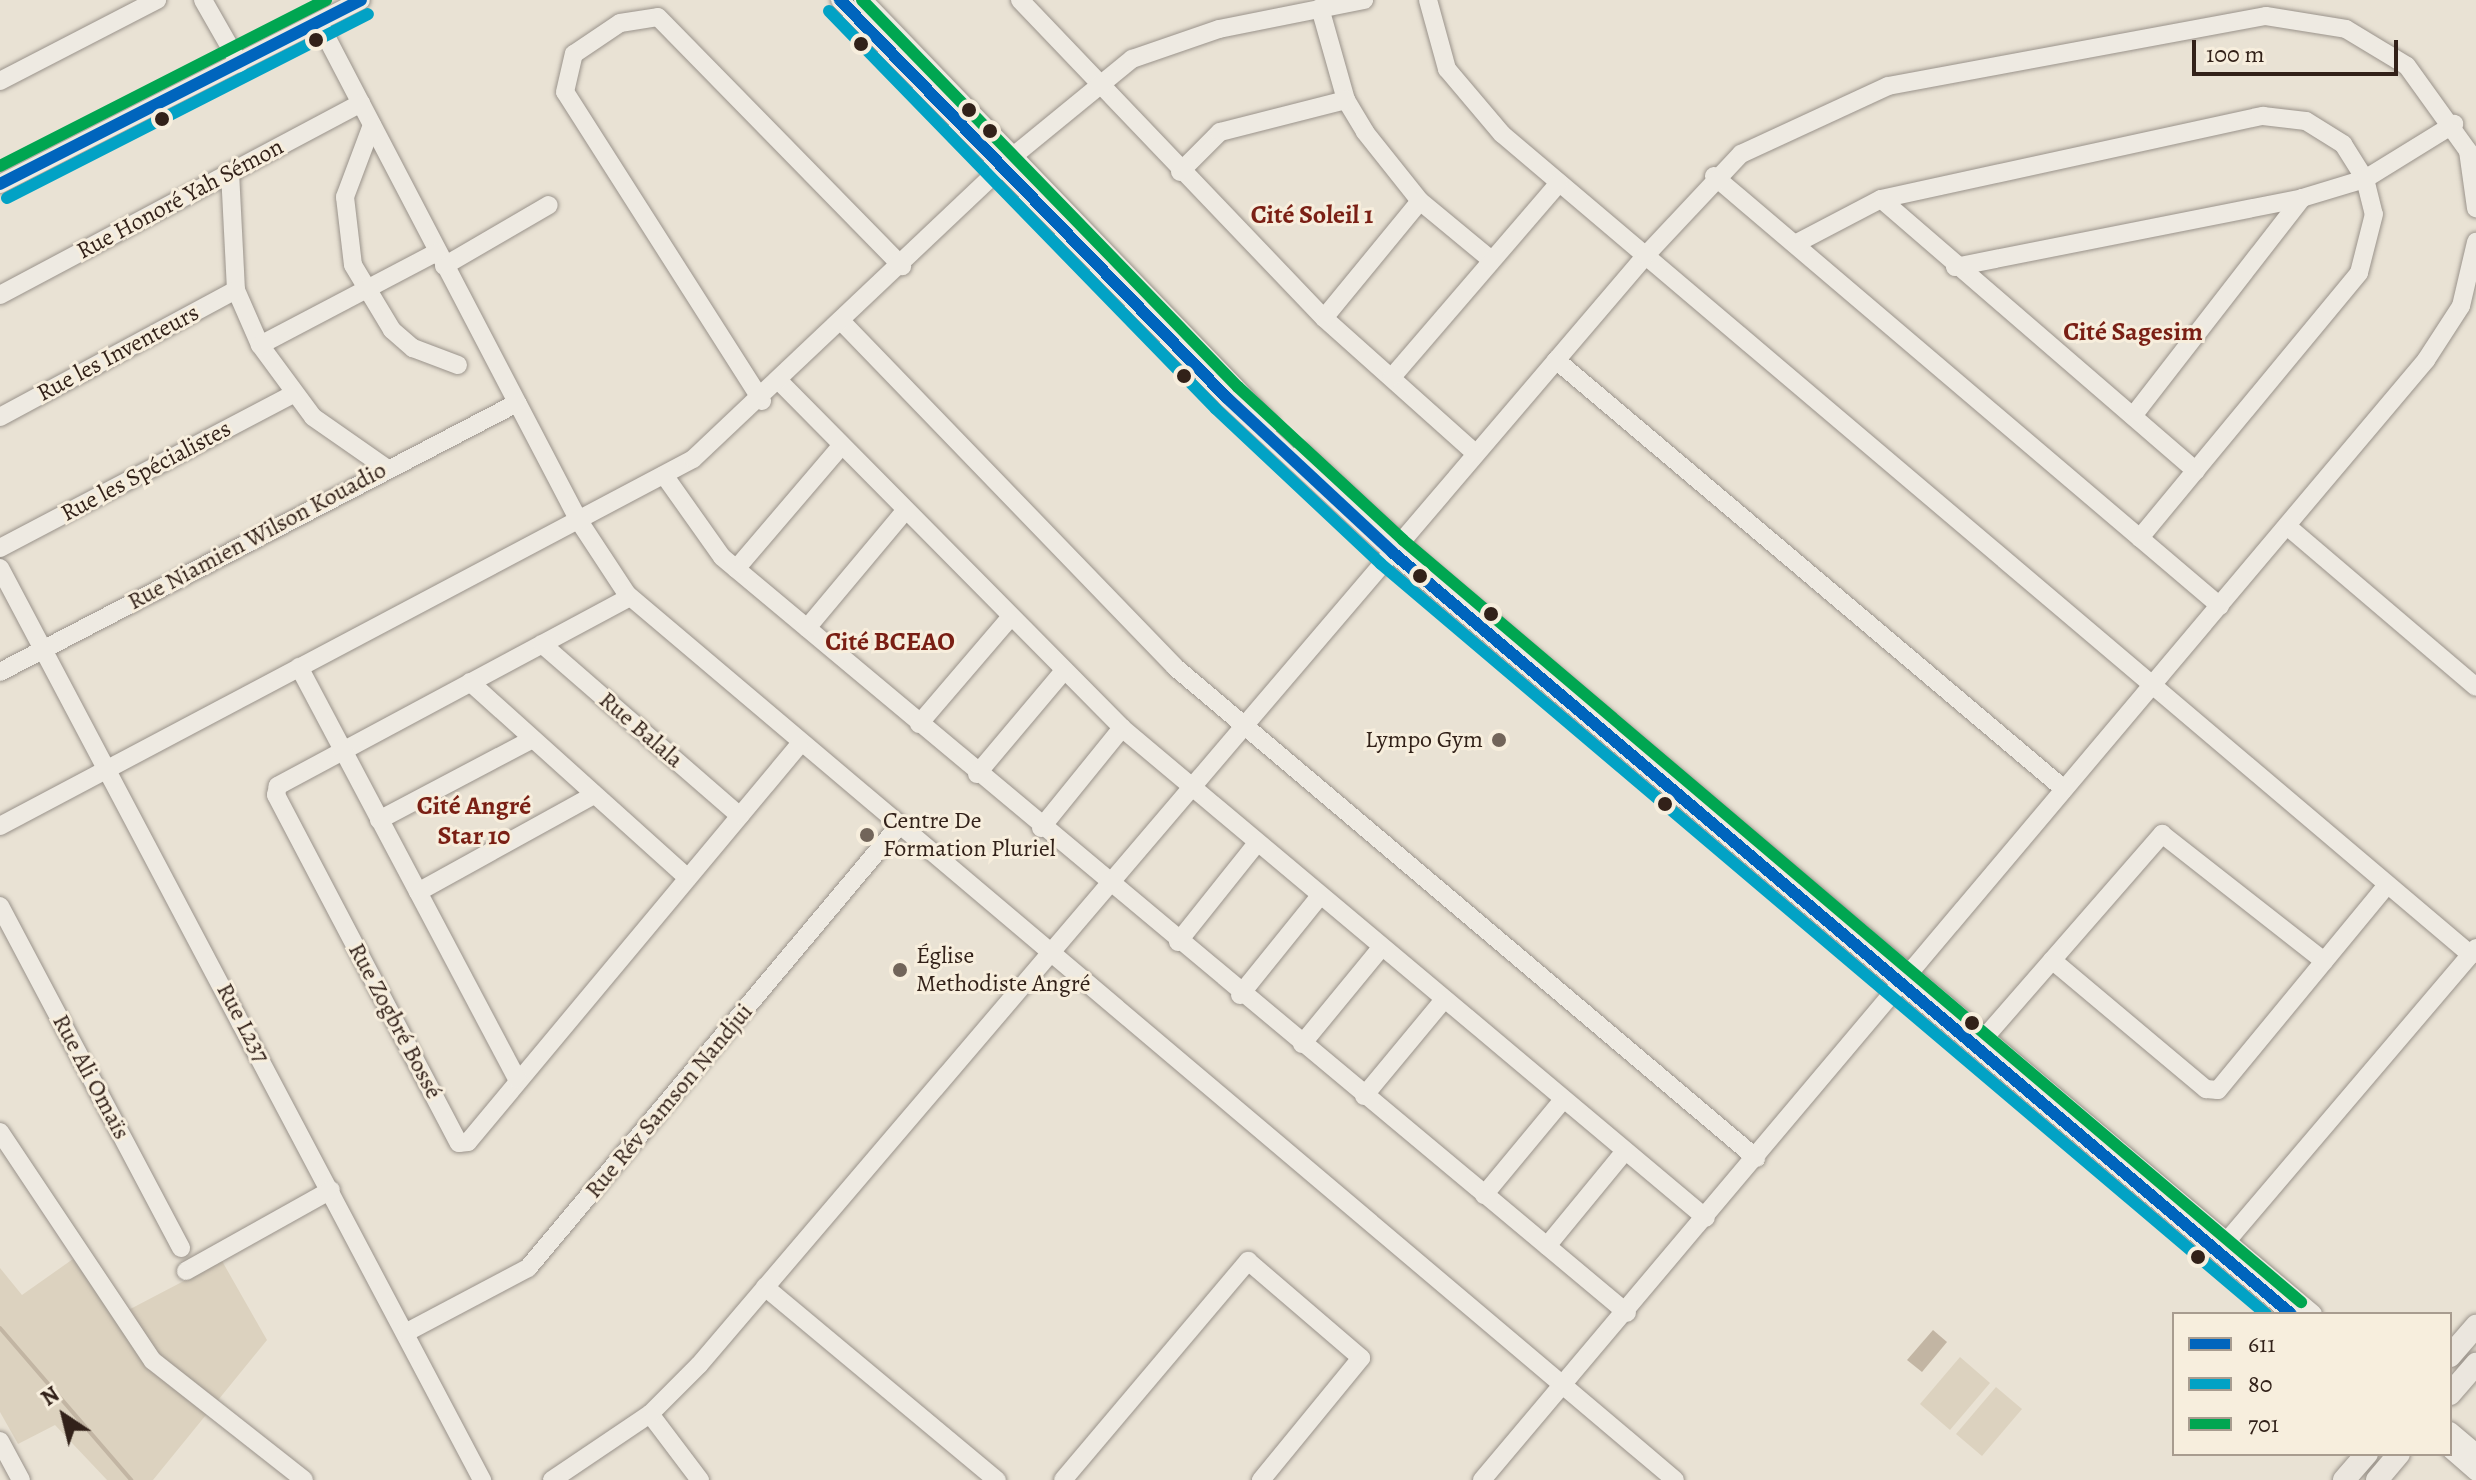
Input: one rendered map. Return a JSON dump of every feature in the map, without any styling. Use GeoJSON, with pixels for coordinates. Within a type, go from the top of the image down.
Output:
{"type":"FeatureCollection","features":[{"type":"Feature","properties":{"kind":"main road"},"geometry":{"type":"LineString","coordinates":[[2452,1354],[2476,1326]]}},
{"type":"Feature","properties":{"kind":"main road"},"geometry":{"type":"LineString","coordinates":[[2452,1392],[2476,1364]]}},
{"type":"Feature","properties":{"kind":"main road"},"geometry":{"type":"LineString","coordinates":[[2344,1480],[2365,1456]]}},
{"type":"Feature","properties":{"kind":"main road"},"geometry":{"type":"LineString","coordinates":[[2377,1480],[2397,1456]]}},
{"type":"Feature","properties":{"kind":"street"},"geometry":{"type":"LineString","coordinates":[[0,81],[157,0]]}},
{"type":"Feature","properties":{"kind":"street"},"geometry":{"type":"LineString","coordinates":[[203,0],[239,63]]}},
{"type":"Feature","properties":{"kind":"street"},"geometry":{"type":"LineString","coordinates":[[0,184],[361,0]]}},
{"type":"Feature","properties":{"kind":"street"},"geometry":{"type":"LineString","coordinates":[[840,0],[1010,160]]}},
{"type":"Feature","properties":{"kind":"street"},"geometry":{"type":"LineString","coordinates":[[863,0],[1227,398],[1396,547],[1981,1042],[2223,1245],[2310,1312]]}},
{"type":"Feature","properties":{"kind":"street"},"geometry":{"type":"LineString","coordinates":[[0,826],[107,766],[664,475],[762,401],[1010,160],[1097,84],[1155,49],[1364,0]]}},
{"type":"Feature","properties":{"kind":"street"},"geometry":{"type":"LineString","coordinates":[[1428,0],[1447,69],[1472,104],[1559,183],[2150,687],[2387,885],[2473,952],[2223,1245]]}},
{"type":"Feature","properties":{"kind":"street"},"geometry":{"type":"LineString","coordinates":[[1023,1],[1180,172],[1324,318],[1475,453]]}},
{"type":"Feature","properties":{"kind":"street"},"geometry":{"type":"LineString","coordinates":[[1320,8],[1346,100],[1420,201],[1490,259]]}},
{"type":"Feature","properties":{"kind":"street"},"geometry":{"type":"LineString","coordinates":[[552,1480],[650,1414],[765,1287],[1241,726],[1714,176],[1787,128],[1888,86],[2266,16],[2346,29],[2407,66],[2454,124],[2468,151],[2476,208]]}},
{"type":"Feature","properties":{"kind":"street"},"geometry":{"type":"LineString","coordinates":[[762,401],[565,92],[574,54],[620,23],[658,17],[902,266]]}},
{"type":"Feature","properties":{"kind":"street"},"geometry":{"type":"LineString","coordinates":[[319,23],[579,521],[630,597],[897,828],[1675,1480]]}},
{"type":"Feature","properties":{"kind":"street"},"geometry":{"type":"LineString","coordinates":[[1180,172],[1220,132],[1346,100]]}},
{"type":"Feature","properties":{"kind":"street","name":"Rue Honoré Yah Sémon"},"geometry":{"type":"LineString","coordinates":[[0,295],[361,103]]}},
{"type":"Feature","properties":{"kind":"street"},"geometry":{"type":"LineString","coordinates":[[1795,244],[1881,199],[2263,116],[2326,131],[2365,179],[2374,214],[2359,273],[2140,538]]}},
{"type":"Feature","properties":{"kind":"street"},"geometry":{"type":"LineString","coordinates":[[1955,267],[2302,198],[2365,179],[2454,124]]}},
{"type":"Feature","properties":{"kind":"street"},"geometry":{"type":"LineString","coordinates":[[372,125],[353,164],[343,213],[362,290],[413,348],[458,365]]}},
{"type":"Feature","properties":{"kind":"street"},"geometry":{"type":"LineString","coordinates":[[230,172],[236,290],[260,345],[293,394],[338,437],[386,468]]}},
{"type":"Feature","properties":{"kind":"street"},"geometry":{"type":"LineString","coordinates":[[1714,176],[2220,606]]}},
{"type":"Feature","properties":{"kind":"street"},"geometry":{"type":"LineString","coordinates":[[1392,377],[1490,259],[1559,183]]}},
{"type":"Feature","properties":{"kind":"street"},"geometry":{"type":"LineString","coordinates":[[2133,416],[2302,198]]}},
{"type":"Feature","properties":{"kind":"street"},"geometry":{"type":"LineString","coordinates":[[1881,199],[1955,267],[2196,471]]}},
{"type":"Feature","properties":{"kind":"street"},"geometry":{"type":"LineString","coordinates":[[1324,318],[1420,201]]}},
{"type":"Feature","properties":{"kind":"street"},"geometry":{"type":"LineString","coordinates":[[260,345],[362,290],[441,259],[549,205]]}},
{"type":"Feature","properties":{"kind":"street"},"geometry":{"type":"LineString","coordinates":[[1482,1480],[1564,1388],[2426,360],[2461,306],[2476,242]]}},
{"type":"Feature","properties":{"kind":"street","name":"Rue les Inventeurs"},"geometry":{"type":"LineString","coordinates":[[0,417],[236,290]]}},
{"type":"Feature","properties":{"kind":"street"},"geometry":{"type":"LineString","coordinates":[[843,323],[1049,544],[1241,726],[1363,820],[1756,1158]]}},
{"type":"Feature","properties":{"kind":"street"},"geometry":{"type":"LineString","coordinates":[[1556,360],[2064,789]]}},
{"type":"Feature","properties":{"kind":"street"},"geometry":{"type":"LineString","coordinates":[[781,383],[1009,619],[1122,728],[1380,949],[1706,1218]]}},
{"type":"Feature","properties":{"kind":"street","name":"Rue les Spécialistes"},"geometry":{"type":"LineString","coordinates":[[0,548],[293,394]]}},
{"type":"Feature","properties":{"kind":"street","name":"Rue Niamien Wilson Kouadio"},"geometry":{"type":"LineString","coordinates":[[0,672],[386,468],[517,403]]}},
{"type":"Feature","properties":{"kind":"street"},"geometry":{"type":"LineString","coordinates":[[736,569],[841,446]]}},
{"type":"Feature","properties":{"kind":"street"},"geometry":{"type":"LineString","coordinates":[[664,475],[736,569],[1108,885],[1627,1313]]}},
{"type":"Feature","properties":{"kind":"street"},"geometry":{"type":"LineString","coordinates":[[807,628],[904,512]]}},
{"type":"Feature","properties":{"kind":"street"},"geometry":{"type":"LineString","coordinates":[[2287,526],[2476,687]]}},
{"type":"Feature","properties":{"kind":"street","name":"Rue L237"},"geometry":{"type":"LineString","coordinates":[[0,568],[407,1332],[482,1480]]}},
{"type":"Feature","properties":{"kind":"street","name":"Rue Zogbré Bossé"},"geometry":{"type":"LineString","coordinates":[[630,597],[283,780],[276,795],[459,1143],[518,1080],[799,745]]}},
{"type":"Feature","properties":{"kind":"street"},"geometry":{"type":"LineString","coordinates":[[919,724],[1009,619]]}},
{"type":"Feature","properties":{"kind":"street","name":"Rue Balala"},"geometry":{"type":"LineString","coordinates":[[542,644],[740,816]]}},
{"type":"Feature","properties":{"kind":"street"},"geometry":{"type":"LineString","coordinates":[[299,667],[518,1080]]}},
{"type":"Feature","properties":{"kind":"street"},"geometry":{"type":"LineString","coordinates":[[977,774],[1063,672]]}},
{"type":"Feature","properties":{"kind":"street"},"geometry":{"type":"LineString","coordinates":[[470,682],[529,741],[688,878]]}},
{"type":"Feature","properties":{"kind":"street"},"geometry":{"type":"LineString","coordinates":[[1041,828],[1122,728]]}},
{"type":"Feature","properties":{"kind":"street"},"geometry":{"type":"LineString","coordinates":[[379,820],[529,741]]}},
{"type":"Feature","properties":{"kind":"street"},"geometry":{"type":"LineString","coordinates":[[418,892],[592,796]]}},
{"type":"Feature","properties":{"kind":"street","name":"Rue Rév Samson Nandjui"},"geometry":{"type":"LineString","coordinates":[[407,1332],[528,1268],[897,828]]}},
{"type":"Feature","properties":{"kind":"street"},"geometry":{"type":"LineString","coordinates":[[1981,1042],[2162,834],[2324,961]]}},
{"type":"Feature","properties":{"kind":"street"},"geometry":{"type":"LineString","coordinates":[[1178,942],[1257,843]]}},
{"type":"Feature","properties":{"kind":"street"},"geometry":{"type":"LineString","coordinates":[[2052,960],[2206,1089],[2218,1090],[2387,885]]}},
{"type":"Feature","properties":{"kind":"street"},"geometry":{"type":"LineString","coordinates":[[1240,995],[1320,896]]}},
{"type":"Feature","properties":{"kind":"street","name":"Rue Ali Omaïs"},"geometry":{"type":"LineString","coordinates":[[0,906],[181,1248]]}},
{"type":"Feature","properties":{"kind":"street"},"geometry":{"type":"LineString","coordinates":[[1302,1044],[1380,949]]}},
{"type":"Feature","properties":{"kind":"street"},"geometry":{"type":"LineString","coordinates":[[1364,1096],[1443,1001]]}},
{"type":"Feature","properties":{"kind":"street"},"geometry":{"type":"LineString","coordinates":[[1484,1195],[1563,1100]]}},
{"type":"Feature","properties":{"kind":"street"},"geometry":{"type":"LineString","coordinates":[[0,1132],[153,1361],[304,1480]]}},
{"type":"Feature","properties":{"kind":"street"},"geometry":{"type":"LineString","coordinates":[[1547,1246],[1625,1151]]}},
{"type":"Feature","properties":{"kind":"street"},"geometry":{"type":"LineString","coordinates":[[186,1271],[331,1190]]}},
{"type":"Feature","properties":{"kind":"street"},"geometry":{"type":"LineString","coordinates":[[2223,1245],[2289,1312]]}},
{"type":"Feature","properties":{"kind":"street"},"geometry":{"type":"LineString","coordinates":[[1063,1480],[1248,1261],[1361,1358],[1261,1480]]}},
{"type":"Feature","properties":{"kind":"street"},"geometry":{"type":"LineString","coordinates":[[765,1287],[997,1480]]}},
{"type":"Feature","properties":{"kind":"street"},"geometry":{"type":"LineString","coordinates":[[650,1414],[700,1480]]}},
{"type":"Feature","properties":{"kind":"street"},"geometry":{"type":"LineString","coordinates":[[2452,1433],[2476,1453]]}},
{"type":"Feature","properties":{"kind":"street"},"geometry":{"type":"LineString","coordinates":[[0,1441],[21,1480]]}},
{"type":"Feature","properties":{"kind":"street"},"geometry":{"type":"LineString","coordinates":[[2452,1451],[2476,1472]]}},
{"type":"Feature","properties":{"kind":"shaded area"},"geometry":{"type":"Polygon","coordinates":[[[73,1259],[115,1317],[222,1261],[267,1340],[153,1480],[107,1480],[55,1425],[18,1444],[0,1412],[0,1268],[22,1295],[73,1259]]]}},
{"type":"Feature","properties":{"kind":"shaded area"},"geometry":{"type":"Polygon","coordinates":[[[1933,1330],[1947,1342],[1922,1372],[1907,1360],[1933,1330]]]}},
{"type":"Feature","properties":{"kind":"shaded area"},"geometry":{"type":"Polygon","coordinates":[[[1960,1357],[1990,1383],[1950,1430],[1920,1404],[1960,1357]]]}},
{"type":"Feature","properties":{"kind":"shaded area"},"geometry":{"type":"Polygon","coordinates":[[[1996,1387],[2022,1409],[1982,1456],[1956,1434],[1996,1387]]]}},
{"type":"Feature","properties":{"kind":"waterway"},"geometry":{"type":"LineString","coordinates":[[0,1328],[131,1480]]}},
{"type":"Feature","properties":{"kind":"transit line","name":"701"},"geometry":{"type":"LineString","coordinates":[[0,166],[326,0]]}},
{"type":"Feature","properties":{"kind":"transit line","name":"611"},"geometry":{"type":"LineString","coordinates":[[0,184],[361,0]]}},
{"type":"Feature","properties":{"kind":"transit line","name":"611"},"geometry":{"type":"LineString","coordinates":[[840,0],[1227,398],[1392,552],[2289,1312]]}},
{"type":"Feature","properties":{"kind":"transit line","name":"701"},"geometry":{"type":"LineString","coordinates":[[862,0],[1238,387],[1403,540],[2301,1302]]}},
{"type":"Feature","properties":{"kind":"transit line","name":"80"},"geometry":{"type":"LineString","coordinates":[[829,11],[1216,409],[1381,564],[2264,1312]]}},
{"type":"Feature","properties":{"kind":"transit line","name":"80"},"geometry":{"type":"LineString","coordinates":[[7,198],[368,14]]}},
{"type":"Feature","properties":{"kind":"place","name":"Lympo Gym"},"geometry":{"type":"Point","coordinates":[1499,740]}},
{"type":"Feature","properties":{"kind":"place","name":"Centre De Formation Pluriel"},"geometry":{"type":"Point","coordinates":[867,835]}},
{"type":"Feature","properties":{"kind":"place","name":"Église Methodiste Angré"},"geometry":{"type":"Point","coordinates":[900,970]}},
{"type":"Feature","properties":{"kind":"district","name":"Cité Soleil 1"},"geometry":{"type":"Point","coordinates":[1312,215]}},
{"type":"Feature","properties":{"kind":"district","name":"Cité Sagesim"},"geometry":{"type":"Point","coordinates":[2133,332]}},
{"type":"Feature","properties":{"kind":"district","name":"Cité BCEAO"},"geometry":{"type":"Point","coordinates":[890,642]}},
{"type":"Feature","properties":{"kind":"district","name":"Cité Angré Star 10"},"geometry":{"type":"Point","coordinates":[474,821]}}]}
